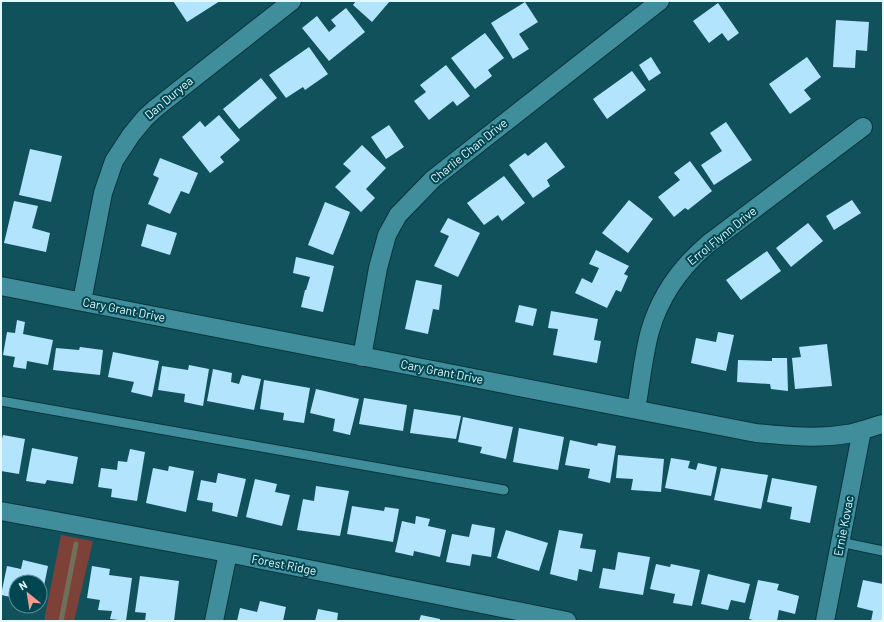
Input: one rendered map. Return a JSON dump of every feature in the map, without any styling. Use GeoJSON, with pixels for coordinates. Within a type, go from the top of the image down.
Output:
{"type":"FeatureCollection","features":[{"type":"Feature","properties":{"kind":"street","name":"Dan Duryea"},"geometry":{"type":"LineString","coordinates":[[82,301],[103,193],[114,161],[131,135],[145,118],[156,108],[292,1]]}},
{"type":"Feature","properties":{"kind":"street","name":"Charlie Chan Drive"},"geometry":{"type":"LineString","coordinates":[[362,357],[378,268],[386,235],[398,215],[432,179],[660,1]]}},
{"type":"Feature","properties":{"kind":"street","name":"Errol Flynn Drive"},"geometry":{"type":"LineString","coordinates":[[636,409],[650,331],[663,298],[682,270],[708,244],[863,127]]}},
{"type":"Feature","properties":{"kind":"street","name":"Cary Grant Drive"},"geometry":{"type":"LineString","coordinates":[[1,286],[756,433],[818,437],[848,434],[883,424]]}},
{"type":"Feature","properties":{"kind":"street","name":"Ernie Kovac"},"geometry":{"type":"LineString","coordinates":[[825,621],[862,430]]}},
{"type":"Feature","properties":{"kind":"street","name":"Forest Ridge"},"geometry":{"type":"LineString","coordinates":[[1,511],[228,553],[567,621]]}},
{"type":"Feature","properties":{"kind":"street"},"geometry":{"type":"LineString","coordinates":[[214,621],[228,553]]}},
{"type":"Feature","properties":{"kind":"lane"},"geometry":{"type":"LineString","coordinates":[[1,401],[504,490]]}},
{"type":"Feature","properties":{"kind":"lane"},"geometry":{"type":"LineString","coordinates":[[840,542],[883,551]]}},
{"type":"Feature","properties":{"kind":"shaded area"},"geometry":{"type":"Polygon","coordinates":[[[61,535],[93,541],[74,621],[44,621],[45,614],[48,614],[48,601],[61,535]]]}},
{"type":"Feature","properties":{"kind":"building"},"geometry":{"type":"Polygon","coordinates":[[[173,1],[220,1],[187,22],[173,1]]]}},
{"type":"Feature","properties":{"kind":"building"},"geometry":{"type":"Polygon","coordinates":[[[356,1],[390,1],[372,22],[353,5],[356,1]]]}},
{"type":"Feature","properties":{"kind":"building"},"geometry":{"type":"Polygon","coordinates":[[[525,2],[538,22],[519,34],[529,49],[513,59],[491,23],[525,2]]]}},
{"type":"Feature","properties":{"kind":"building"},"geometry":{"type":"Polygon","coordinates":[[[718,3],[739,33],[728,41],[722,33],[709,43],[693,21],[718,3]]]}},
{"type":"Feature","properties":{"kind":"building"},"geometry":{"type":"Polygon","coordinates":[[[346,8],[365,32],[329,61],[302,28],[317,16],[329,32],[336,26],[331,20],[346,8]]]}},
{"type":"Feature","properties":{"kind":"building"},"geometry":{"type":"Polygon","coordinates":[[[836,20],[869,22],[867,51],[856,50],[855,68],[833,67],[836,20]]]}},
{"type":"Feature","properties":{"kind":"building"},"geometry":{"type":"Polygon","coordinates":[[[485,33],[504,58],[488,70],[492,76],[475,89],[451,58],[485,33]]]}},
{"type":"Feature","properties":{"kind":"building"},"geometry":{"type":"Polygon","coordinates":[[[309,47],[328,74],[305,90],[303,87],[286,98],[269,75],[309,47]]]}},
{"type":"Feature","properties":{"kind":"building"},"geometry":{"type":"Polygon","coordinates":[[[651,57],[661,73],[649,81],[639,65],[651,57]]]}},
{"type":"Feature","properties":{"kind":"building"},"geometry":{"type":"Polygon","coordinates":[[[807,57],[821,77],[804,90],[811,99],[790,114],[769,84],[807,57]]]}},
{"type":"Feature","properties":{"kind":"building"},"geometry":{"type":"Polygon","coordinates":[[[446,65],[470,96],[457,106],[453,101],[429,120],[414,101],[426,92],[420,85],[446,65]]]}},
{"type":"Feature","properties":{"kind":"building"},"geometry":{"type":"Polygon","coordinates":[[[632,71],[646,90],[607,119],[593,99],[632,71]]]}},
{"type":"Feature","properties":{"kind":"building"},"geometry":{"type":"Polygon","coordinates":[[[261,78],[277,98],[239,129],[223,109],[261,78]]]}},
{"type":"Feature","properties":{"kind":"building"},"geometry":{"type":"Polygon","coordinates":[[[219,115],[240,140],[220,157],[224,162],[210,173],[182,137],[200,121],[205,127],[219,115]]]}},
{"type":"Feature","properties":{"kind":"building"},"geometry":{"type":"Polygon","coordinates":[[[726,122],[752,160],[714,185],[701,165],[722,151],[710,133],[726,122]]]}},
{"type":"Feature","properties":{"kind":"building"},"geometry":{"type":"Polygon","coordinates":[[[389,125],[404,147],[386,159],[371,137],[389,125]]]}},
{"type":"Feature","properties":{"kind":"building"},"geometry":{"type":"Polygon","coordinates":[[[546,142],[565,167],[547,180],[550,186],[533,198],[509,165],[525,153],[528,156],[546,142]]]}},
{"type":"Feature","properties":{"kind":"building"},"geometry":{"type":"Polygon","coordinates":[[[362,145],[386,168],[366,189],[375,198],[361,212],[335,187],[351,171],[343,164],[362,145]]]}},
{"type":"Feature","properties":{"kind":"building"},"geometry":{"type":"Polygon","coordinates":[[[30,149],[62,156],[51,202],[19,195],[30,149]]]}},
{"type":"Feature","properties":{"kind":"building"},"geometry":{"type":"Polygon","coordinates":[[[160,158],[198,173],[189,194],[181,191],[170,214],[148,204],[159,178],[153,175],[160,158]]]}},
{"type":"Feature","properties":{"kind":"building"},"geometry":{"type":"Polygon","coordinates":[[[690,161],[712,191],[688,210],[685,208],[674,217],[658,197],[680,180],[674,173],[690,161]]]}},
{"type":"Feature","properties":{"kind":"building"},"geometry":{"type":"Polygon","coordinates":[[[504,176],[525,203],[502,221],[498,215],[484,225],[467,203],[504,176]]]}},
{"type":"Feature","properties":{"kind":"building"},"geometry":{"type":"Polygon","coordinates":[[[629,200],[653,219],[628,253],[602,233],[629,200]]]}},
{"type":"Feature","properties":{"kind":"building"},"geometry":{"type":"Polygon","coordinates":[[[852,200],[861,213],[834,230],[826,216],[852,200]]]}},
{"type":"Feature","properties":{"kind":"building"},"geometry":{"type":"Polygon","coordinates":[[[14,201],[38,206],[32,228],[50,233],[46,252],[4,243],[14,201]]]}},
{"type":"Feature","properties":{"kind":"building"},"geometry":{"type":"Polygon","coordinates":[[[325,202],[350,212],[333,255],[308,245],[325,202]]]}},
{"type":"Feature","properties":{"kind":"building"},"geometry":{"type":"Polygon","coordinates":[[[448,218],[480,233],[458,277],[434,266],[449,236],[440,232],[448,218]]]}},
{"type":"Feature","properties":{"kind":"building"},"geometry":{"type":"Polygon","coordinates":[[[808,223],[823,241],[791,267],[776,248],[808,223]]]}},
{"type":"Feature","properties":{"kind":"building"},"geometry":{"type":"Polygon","coordinates":[[[147,224],[177,233],[170,255],[141,246],[147,224]]]}},
{"type":"Feature","properties":{"kind":"building"},"geometry":{"type":"Polygon","coordinates":[[[596,250],[629,266],[624,274],[628,276],[621,292],[616,290],[607,308],[575,293],[582,278],[592,283],[599,268],[589,264],[596,250]]]}},
{"type":"Feature","properties":{"kind":"building"},"geometry":{"type":"Polygon","coordinates":[[[767,251],[781,271],[741,300],[726,280],[767,251]]]}},
{"type":"Feature","properties":{"kind":"building"},"geometry":{"type":"Polygon","coordinates":[[[296,257],[334,266],[323,312],[301,307],[310,277],[293,273],[296,257]]]}},
{"type":"Feature","properties":{"kind":"building"},"geometry":{"type":"Polygon","coordinates":[[[416,280],[442,285],[439,310],[433,309],[428,334],[405,329],[416,280]]]}},
{"type":"Feature","properties":{"kind":"building"},"geometry":{"type":"Polygon","coordinates":[[[519,305],[537,309],[533,326],[515,322],[519,305]]]}},
{"type":"Feature","properties":{"kind":"building"},"geometry":{"type":"Polygon","coordinates":[[[551,311],[598,319],[594,340],[601,341],[597,363],[553,355],[558,329],[548,328],[551,311]]]}},
{"type":"Feature","properties":{"kind":"building"},"geometry":{"type":"Polygon","coordinates":[[[17,320],[25,322],[23,334],[53,340],[48,365],[27,361],[26,369],[13,367],[15,357],[3,355],[7,332],[15,333],[17,320]]]}},
{"type":"Feature","properties":{"kind":"building"},"geometry":{"type":"Polygon","coordinates":[[[718,332],[734,335],[726,371],[691,363],[696,338],[716,342],[718,332]]]}},
{"type":"Feature","properties":{"kind":"building"},"geometry":{"type":"Polygon","coordinates":[[[827,344],[832,386],[795,389],[792,358],[801,357],[799,347],[827,344]]]}},
{"type":"Feature","properties":{"kind":"building"},"geometry":{"type":"Polygon","coordinates":[[[80,347],[103,350],[100,375],[53,370],[56,348],[79,350],[80,347]]]}},
{"type":"Feature","properties":{"kind":"building"},"geometry":{"type":"Polygon","coordinates":[[[113,352],[159,361],[152,397],[131,392],[134,382],[108,377],[113,352]]]}},
{"type":"Feature","properties":{"kind":"building"},"geometry":{"type":"Polygon","coordinates":[[[772,358],[787,358],[788,391],[771,389],[770,384],[737,382],[738,360],[772,361],[772,358]]]}},
{"type":"Feature","properties":{"kind":"building"},"geometry":{"type":"Polygon","coordinates":[[[189,365],[209,369],[203,406],[184,402],[185,394],[158,390],[162,366],[188,370],[189,365]]]}},
{"type":"Feature","properties":{"kind":"building"},"geometry":{"type":"Polygon","coordinates":[[[213,369],[232,373],[231,382],[239,384],[242,375],[261,379],[254,410],[207,401],[213,369]]]}},
{"type":"Feature","properties":{"kind":"building"},"geometry":{"type":"Polygon","coordinates":[[[264,380],[310,388],[304,423],[283,420],[284,413],[260,409],[264,380]]]}},
{"type":"Feature","properties":{"kind":"building"},"geometry":{"type":"Polygon","coordinates":[[[316,389],[359,399],[350,435],[333,431],[335,419],[310,413],[316,389]]]}},
{"type":"Feature","properties":{"kind":"building"},"geometry":{"type":"Polygon","coordinates":[[[364,398],[407,405],[403,431],[359,424],[364,398]]]}},
{"type":"Feature","properties":{"kind":"building"},"geometry":{"type":"Polygon","coordinates":[[[414,409],[461,416],[456,439],[410,433],[414,409]]]}},
{"type":"Feature","properties":{"kind":"building"},"geometry":{"type":"Polygon","coordinates":[[[463,417],[513,427],[506,459],[480,453],[482,447],[458,442],[463,417]]]}},
{"type":"Feature","properties":{"kind":"building"},"geometry":{"type":"Polygon","coordinates":[[[519,428],[564,437],[558,470],[513,462],[519,428]]]}},
{"type":"Feature","properties":{"kind":"building"},"geometry":{"type":"Polygon","coordinates":[[[3,435],[25,439],[19,474],[1,471],[1,443],[3,435]]]}},
{"type":"Feature","properties":{"kind":"building"},"geometry":{"type":"Polygon","coordinates":[[[570,440],[597,446],[598,443],[616,446],[610,483],[588,478],[590,469],[565,465],[570,440]]]}},
{"type":"Feature","properties":{"kind":"building"},"geometry":{"type":"Polygon","coordinates":[[[32,448],[78,457],[73,484],[47,480],[45,484],[26,481],[32,448]]]}},
{"type":"Feature","properties":{"kind":"building"},"geometry":{"type":"Polygon","coordinates":[[[130,449],[145,452],[137,501],[111,497],[112,489],[98,487],[101,468],[117,470],[118,461],[127,462],[130,449]]]}},
{"type":"Feature","properties":{"kind":"building"},"geometry":{"type":"Polygon","coordinates":[[[618,455],[664,459],[661,492],[631,490],[633,479],[616,478],[618,455]]]}},
{"type":"Feature","properties":{"kind":"building"},"geometry":{"type":"Polygon","coordinates":[[[671,458],[690,461],[688,468],[696,470],[698,463],[717,467],[711,496],[665,488],[671,458]]]}},
{"type":"Feature","properties":{"kind":"building"},"geometry":{"type":"Polygon","coordinates":[[[169,466],[194,471],[186,512],[146,503],[153,468],[168,471],[169,466]]]}},
{"type":"Feature","properties":{"kind":"building"},"geometry":{"type":"Polygon","coordinates":[[[721,468],[768,475],[761,509],[714,500],[721,468]]]}},
{"type":"Feature","properties":{"kind":"building"},"geometry":{"type":"Polygon","coordinates":[[[218,473],[246,479],[237,517],[212,511],[213,503],[197,500],[201,480],[216,483],[218,473]]]}},
{"type":"Feature","properties":{"kind":"building"},"geometry":{"type":"Polygon","coordinates":[[[772,478],[817,486],[810,523],[790,519],[792,507],[767,502],[772,478]]]}},
{"type":"Feature","properties":{"kind":"building"},"geometry":{"type":"Polygon","coordinates":[[[255,479],[277,484],[275,492],[290,495],[282,526],[246,517],[255,479]]]}},
{"type":"Feature","properties":{"kind":"building"},"geometry":{"type":"Polygon","coordinates":[[[316,486],[349,491],[340,536],[297,530],[303,499],[314,501],[316,486]]]}},
{"type":"Feature","properties":{"kind":"building"},"geometry":{"type":"Polygon","coordinates":[[[352,506],[384,511],[385,507],[399,509],[393,542],[347,534],[352,506]]]}},
{"type":"Feature","properties":{"kind":"building"},"geometry":{"type":"Polygon","coordinates":[[[416,516],[430,519],[428,526],[446,530],[440,557],[414,551],[413,556],[395,552],[402,521],[415,524],[416,516]]]}},
{"type":"Feature","properties":{"kind":"building"},"geometry":{"type":"Polygon","coordinates":[[[472,524],[495,528],[491,557],[472,554],[470,566],[446,562],[452,534],[469,537],[472,524]]]}},
{"type":"Feature","properties":{"kind":"building"},"geometry":{"type":"Polygon","coordinates":[[[506,530],[548,543],[539,571],[497,558],[506,530]]]}},
{"type":"Feature","properties":{"kind":"building"},"geometry":{"type":"Polygon","coordinates":[[[559,530],[583,534],[580,548],[596,550],[592,572],[579,569],[577,581],[550,574],[559,530]]]}},
{"type":"Feature","properties":{"kind":"building"},"geometry":{"type":"Polygon","coordinates":[[[618,552],[650,557],[643,595],[599,588],[603,568],[615,570],[618,552]]]}},
{"type":"Feature","properties":{"kind":"building"},"geometry":{"type":"Polygon","coordinates":[[[23,560],[48,566],[46,574],[8,574],[8,596],[1,595],[7,566],[21,569],[23,560]]]}},
{"type":"Feature","properties":{"kind":"building"},"geometry":{"type":"Polygon","coordinates":[[[656,564],[670,567],[671,564],[700,570],[692,606],[673,603],[675,594],[650,589],[656,564]]]}},
{"type":"Feature","properties":{"kind":"building"},"geometry":{"type":"Polygon","coordinates":[[[92,566],[110,569],[109,575],[132,578],[126,621],[110,619],[112,611],[98,610],[100,600],[87,598],[92,566]]]}},
{"type":"Feature","properties":{"kind":"building"},"geometry":{"type":"Polygon","coordinates":[[[708,574],[750,584],[745,603],[731,600],[728,610],[701,604],[708,574]]]}},
{"type":"Feature","properties":{"kind":"building"},"geometry":{"type":"Polygon","coordinates":[[[140,576],[179,581],[174,621],[145,621],[146,613],[135,612],[140,576]]]}},
{"type":"Feature","properties":{"kind":"building"},"geometry":{"type":"Polygon","coordinates":[[[758,580],[779,584],[777,590],[799,596],[795,614],[779,610],[777,621],[757,621],[749,619],[758,580]]]}},
{"type":"Feature","properties":{"kind":"building"},"geometry":{"type":"Polygon","coordinates":[[[863,580],[883,584],[883,621],[871,621],[873,611],[857,607],[863,580]]]}},
{"type":"Feature","properties":{"kind":"building"},"geometry":{"type":"Polygon","coordinates":[[[260,601],[286,607],[283,621],[237,621],[240,608],[257,612],[260,601]]]}},
{"type":"Feature","properties":{"kind":"building"},"geometry":{"type":"Polygon","coordinates":[[[318,609],[338,613],[337,621],[315,621],[318,609]]]}},
{"type":"Feature","properties":{"kind":"building"},"geometry":{"type":"Polygon","coordinates":[[[421,615],[440,619],[440,621],[419,621],[421,615]]]}},
{"type":"Feature","properties":{"kind":"waterway"},"geometry":{"type":"LineString","coordinates":[[61,621],[76,544]]}}]}
